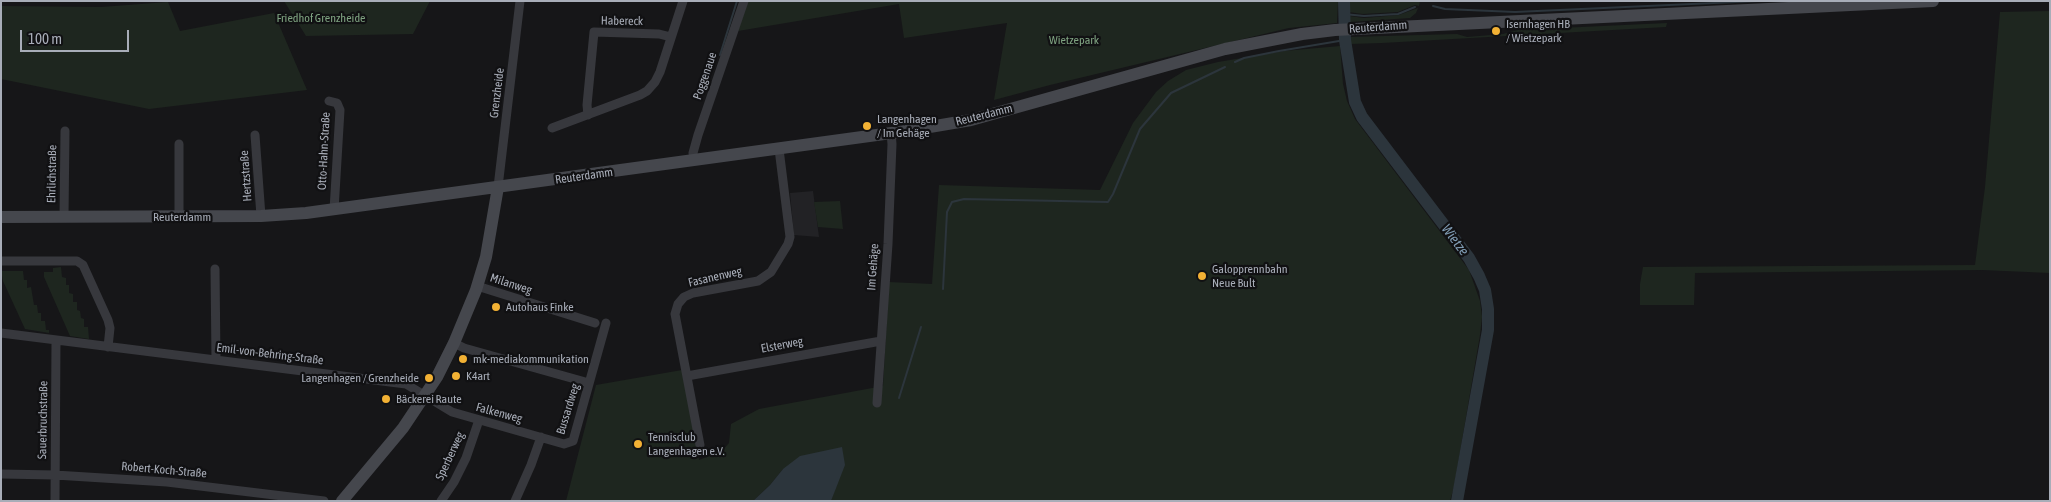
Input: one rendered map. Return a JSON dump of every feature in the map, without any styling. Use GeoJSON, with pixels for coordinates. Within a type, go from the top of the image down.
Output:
{"type":"FeatureCollection","features":[{"type":"Feature","properties":{"kind":"street","name":"Grenzheide"},"geometry":{"type":"LineString","coordinates":[[498,187],[520,1]]}},
{"type":"Feature","properties":{"kind":"street"},"geometry":{"type":"LineString","coordinates":[[552,128],[647,90],[655,82],[684,1]]}},
{"type":"Feature","properties":{"kind":"street","name":"Poggenaue"},"geometry":{"type":"LineString","coordinates":[[694,160],[693,153],[698,135],[744,1]]}},
{"type":"Feature","properties":{"kind":"street","name":"Reuterdamm"},"geometry":{"type":"LineString","coordinates":[[1,217],[261,216],[334,210],[779,149],[971,120],[1234,47],[1302,34],[1335,30],[1933,1]]}},
{"type":"Feature","properties":{"kind":"street","name":"Habereck"},"geometry":{"type":"LineString","coordinates":[[588,115],[587,105],[594,32],[659,34],[671,37]]}},
{"type":"Feature","properties":{"kind":"street","name":"Otto-Hahn-Straße"},"geometry":{"type":"LineString","coordinates":[[328,101],[337,103],[340,110],[334,210]]}},
{"type":"Feature","properties":{"kind":"street","name":"Ehrlichstraße"},"geometry":{"type":"LineString","coordinates":[[64,217],[65,131]]}},
{"type":"Feature","properties":{"kind":"street","name":"Im Gehäge"},"geometry":{"type":"LineString","coordinates":[[876,402],[888,235],[891,133]]}},
{"type":"Feature","properties":{"kind":"street","name":"Hertzstraße"},"geometry":{"type":"LineString","coordinates":[[256,135],[261,216]]}},
{"type":"Feature","properties":{"kind":"street"},"geometry":{"type":"LineString","coordinates":[[179,144],[179,217]]}},
{"type":"Feature","properties":{"kind":"street","name":"Fasanenweg"},"geometry":{"type":"LineString","coordinates":[[700,445],[675,316],[678,304],[684,297],[693,293],[758,281],[771,272],[788,244],[790,233],[779,149]]}},
{"type":"Feature","properties":{"kind":"street"},"geometry":{"type":"LineString","coordinates":[[345,500],[403,428],[425,395],[454,343],[477,286],[490,242],[498,187]]}},
{"type":"Feature","properties":{"kind":"street"},"geometry":{"type":"LineString","coordinates":[[1,261],[76,261],[83,265],[108,320],[110,328],[108,346]]}},
{"type":"Feature","properties":{"kind":"street"},"geometry":{"type":"LineString","coordinates":[[216,268],[216,360]]}},
{"type":"Feature","properties":{"kind":"street","name":"Milanweg"},"geometry":{"type":"LineString","coordinates":[[477,286],[595,322]]}},
{"type":"Feature","properties":{"kind":"street","name":"Bussardweg"},"geometry":{"type":"LineString","coordinates":[[570,444],[573,441],[606,323]]}},
{"type":"Feature","properties":{"kind":"street","name":"Emil-von-Behring-Straße"},"geometry":{"type":"LineString","coordinates":[[1,333],[406,384],[425,395]]}},
{"type":"Feature","properties":{"kind":"street","name":"Sauerbruchstraße"},"geometry":{"type":"LineString","coordinates":[[55,501],[56,340]]}},
{"type":"Feature","properties":{"kind":"street","name":"Elsterweg"},"geometry":{"type":"LineString","coordinates":[[687,376],[881,341]]}},
{"type":"Feature","properties":{"kind":"street"},"geometry":{"type":"LineString","coordinates":[[454,343],[464,348],[589,383]]}},
{"type":"Feature","properties":{"kind":"street","name":"Falkenweg"},"geometry":{"type":"LineString","coordinates":[[425,395],[452,412],[564,444],[570,444]]}},
{"type":"Feature","properties":{"kind":"street","name":"Sperberweg"},"geometry":{"type":"LineString","coordinates":[[441,501],[454,482],[466,458],[479,420]]}},
{"type":"Feature","properties":{"kind":"street"},"geometry":{"type":"LineString","coordinates":[[515,501],[541,437]]}},
{"type":"Feature","properties":{"kind":"street","name":"Robert-Koch-Straße"},"geometry":{"type":"LineString","coordinates":[[1,474],[55,475],[167,482],[281,494],[324,501]]}},
{"type":"Feature","properties":{"kind":"shaded area"},"geometry":{"type":"Polygon","coordinates":[[[813,191],[819,237],[794,235],[790,193],[813,191]]]}},
{"type":"Feature","properties":{"kind":"shaded area"},"geometry":{"type":"Polygon","coordinates":[[[842,447],[845,465],[831,501],[753,501],[783,469],[800,456],[842,447]]]}},
{"type":"Feature","properties":{"kind":"green space","name":"Friedhof Grenzheide"},"geometry":{"type":"Polygon","coordinates":[[[284,1],[430,1],[413,34],[306,36],[284,1]]]}},
{"type":"Feature","properties":{"kind":"green space","name":"Wietzepark"},"geometry":{"type":"Polygon","coordinates":[[[748,1],[1338,1],[1337,23],[1289,28],[994,100],[1007,23],[904,38],[899,4],[738,31],[748,1]]]}},
{"type":"Feature","properties":{"kind":"green space"},"geometry":{"type":"Polygon","coordinates":[[[1347,1],[1420,1],[1419,6],[1415,5],[1398,12],[1363,14],[1348,12],[1347,1]]]}},
{"type":"Feature","properties":{"kind":"green space"},"geometry":{"type":"Polygon","coordinates":[[[168,2],[180,31],[274,13],[307,90],[149,109],[1,79],[1,6],[101,7],[168,2]]]}},
{"type":"Feature","properties":{"kind":"green space"},"geometry":{"type":"Polygon","coordinates":[[[1418,8],[1416,13],[1410,18],[1350,22],[1349,16],[1364,18],[1399,15],[1418,8]]]}},
{"type":"Feature","properties":{"kind":"green space"},"geometry":{"type":"Polygon","coordinates":[[[2050,11],[2050,273],[1982,270],[1695,273],[1694,305],[1640,305],[1640,284],[1643,267],[1975,265],[1985,187],[2000,12],[2050,11]]]}},
{"type":"Feature","properties":{"kind":"green space"},"geometry":{"type":"Polygon","coordinates":[[[1667,23],[1666,27],[1382,43],[1350,44],[1349,37],[1457,34],[1467,37],[1503,34],[1517,30],[1667,23]]]}},
{"type":"Feature","properties":{"kind":"green space","name":"Galopprennbahn Neue Bult"},"geometry":{"type":"Polygon","coordinates":[[[1340,46],[1343,84],[1347,101],[1355,119],[1469,270],[1480,301],[1482,317],[1480,335],[1450,501],[831,501],[836,485],[783,469],[753,501],[566,501],[596,385],[682,370],[699,460],[722,451],[729,443],[731,424],[759,409],[883,386],[889,282],[932,284],[939,185],[1100,190],[1133,123],[1156,92],[1168,81],[1186,70],[1218,62],[1284,51],[1340,46]]]}},
{"type":"Feature","properties":{"kind":"green space"},"geometry":{"type":"Polygon","coordinates":[[[840,201],[843,229],[818,227],[814,202],[840,201]]]}},
{"type":"Feature","properties":{"kind":"green space"},"geometry":{"type":"Polygon","coordinates":[[[61,267],[62,277],[66,278],[66,285],[69,285],[69,293],[73,294],[73,302],[77,302],[77,310],[80,311],[81,318],[84,319],[84,327],[88,327],[89,339],[70,336],[44,277],[44,272],[53,272],[53,268],[61,267]]]}},
{"type":"Feature","properties":{"kind":"green space"},"geometry":{"type":"Polygon","coordinates":[[[1,271],[23,271],[24,280],[27,280],[27,288],[31,287],[34,305],[37,305],[38,313],[41,313],[41,321],[45,321],[46,330],[49,330],[49,333],[25,329],[3,281],[1,271]]]}},
{"type":"Feature","properties":{"kind":"waterway"},"geometry":{"type":"LineString","coordinates":[[720,55],[737,1]]}},
{"type":"Feature","properties":{"kind":"waterway","name":"Wietze"},"geometry":{"type":"LineString","coordinates":[[1344,1],[1345,40],[1355,102],[1362,117],[1469,258],[1485,290],[1488,309],[1488,330],[1457,501]]}},
{"type":"Feature","properties":{"kind":"waterway"},"geometry":{"type":"LineString","coordinates":[[1433,6],[1445,9],[1515,12],[1758,1]]}},
{"type":"Feature","properties":{"kind":"waterway"},"geometry":{"type":"LineString","coordinates":[[1344,14],[1364,16],[1398,14],[1415,7]]}},
{"type":"Feature","properties":{"kind":"waterway"},"geometry":{"type":"LineString","coordinates":[[1235,62],[1244,58],[1345,40]]}},
{"type":"Feature","properties":{"kind":"waterway"},"geometry":{"type":"LineString","coordinates":[[943,289],[947,212],[952,202],[964,199],[1108,202],[1140,129],[1171,93],[1225,67]]}},
{"type":"Feature","properties":{"kind":"waterway"},"geometry":{"type":"LineString","coordinates":[[899,398],[921,327]]}},
{"type":"Feature","properties":{"kind":"place","name":"Isernhagen HB / Wietzepark"},"geometry":{"type":"Point","coordinates":[1496,31]}},
{"type":"Feature","properties":{"kind":"place","name":"Langenhagen / Im Gehäge"},"geometry":{"type":"Point","coordinates":[867,126]}},
{"type":"Feature","properties":{"kind":"place","name":"Galopprennbahn Neue Bult"},"geometry":{"type":"Point","coordinates":[1202,276]}},
{"type":"Feature","properties":{"kind":"place","name":"Autohaus Finke"},"geometry":{"type":"Point","coordinates":[496,307]}},
{"type":"Feature","properties":{"kind":"place","name":"mk-mediakommunikation"},"geometry":{"type":"Point","coordinates":[463,359]}},
{"type":"Feature","properties":{"kind":"place","name":"K4art"},"geometry":{"type":"Point","coordinates":[456,376]}},
{"type":"Feature","properties":{"kind":"place","name":"Langenhagen / Grenzheide"},"geometry":{"type":"Point","coordinates":[429,378]}},
{"type":"Feature","properties":{"kind":"place","name":"Bäckerei Raute"},"geometry":{"type":"Point","coordinates":[386,399]}},
{"type":"Feature","properties":{"kind":"place","name":"Tennisclub Langenhagen e.V."},"geometry":{"type":"Point","coordinates":[638,444]}}]}
